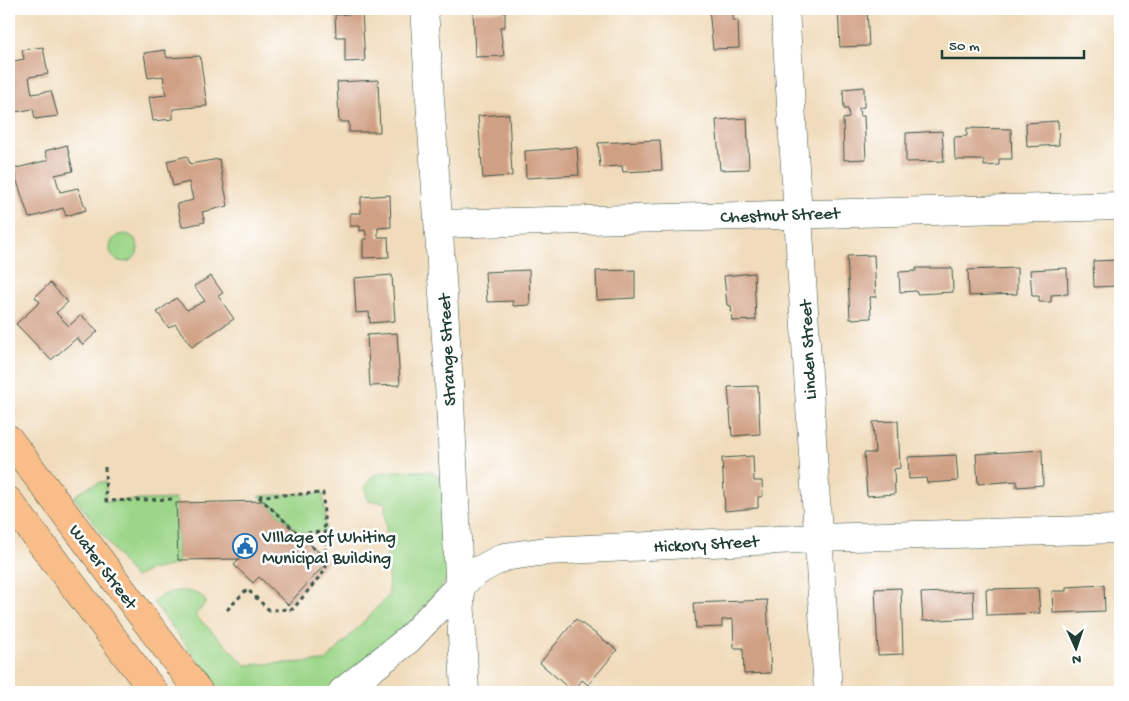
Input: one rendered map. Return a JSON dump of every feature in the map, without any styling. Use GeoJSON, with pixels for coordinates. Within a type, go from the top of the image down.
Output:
{"type":"FeatureCollection","features":[{"type":"Feature","properties":{"kind":"main road","name":"Water Street"},"geometry":{"type":"LineString","coordinates":[[9,439],[199,692]]}},
{"type":"Feature","properties":{"kind":"main road","name":"Water Street"},"geometry":{"type":"LineString","coordinates":[[9,501],[154,692]]}},
{"type":"Feature","properties":{"kind":"street","name":"Strange Street"},"geometry":{"type":"LineString","coordinates":[[424,9],[439,224],[465,692]]}},
{"type":"Feature","properties":{"kind":"street","name":"Linden Street"},"geometry":{"type":"LineString","coordinates":[[785,9],[828,692]]}},
{"type":"Feature","properties":{"kind":"street","name":"Chestnut Street"},"geometry":{"type":"LineString","coordinates":[[439,224],[1120,206]]}},
{"type":"Feature","properties":{"kind":"street","name":"Hickory Street"},"geometry":{"type":"LineString","coordinates":[[342,692],[408,640],[460,585],[481,569],[504,557],[546,551],[819,538],[1120,529]]}},
{"type":"Feature","properties":{"kind":"path"},"geometry":{"type":"LineString","coordinates":[[105,467],[106,501],[176,499]]}},
{"type":"Feature","properties":{"kind":"path"},"geometry":{"type":"LineString","coordinates":[[228,610],[247,589],[269,610],[293,609],[326,569],[328,561],[323,493],[259,496],[328,561]]}},
{"type":"Feature","properties":{"kind":"path"},"geometry":{"type":"LineString","coordinates":[[298,533],[326,532]]}},
{"type":"Feature","properties":{"kind":"green space"},"geometry":{"type":"Polygon","coordinates":[[[124,234],[134,238],[138,248],[134,258],[124,262],[114,258],[110,248],[114,238],[124,234]]]}},
{"type":"Feature","properties":{"kind":"green space"},"geometry":{"type":"Polygon","coordinates":[[[383,472],[432,472],[442,479],[451,575],[406,628],[327,692],[222,692],[153,602],[175,591],[196,593],[206,603],[195,615],[246,665],[326,661],[389,595],[385,502],[368,501],[366,489],[368,481],[383,472]]]}},
{"type":"Feature","properties":{"kind":"green space"},"geometry":{"type":"Polygon","coordinates":[[[106,482],[106,501],[176,499],[178,564],[147,571],[135,578],[74,497],[85,488],[106,482]]]}},
{"type":"Feature","properties":{"kind":"green space"},"geometry":{"type":"Polygon","coordinates":[[[323,493],[326,532],[299,533],[259,496],[323,493]]]}},
{"type":"Feature","properties":{"kind":"building"},"geometry":{"type":"Polygon","coordinates":[[[709,9],[733,9],[733,20],[738,20],[739,48],[713,49],[709,9]]]}},
{"type":"Feature","properties":{"kind":"building"},"geometry":{"type":"Polygon","coordinates":[[[838,9],[867,9],[869,46],[840,47],[838,9]]]}},
{"type":"Feature","properties":{"kind":"building"},"geometry":{"type":"Polygon","coordinates":[[[505,11],[505,27],[500,27],[504,56],[475,57],[473,12],[505,11]]]}},
{"type":"Feature","properties":{"kind":"building"},"geometry":{"type":"Polygon","coordinates":[[[362,13],[365,61],[345,62],[345,37],[336,37],[335,15],[362,13]]]}},
{"type":"Feature","properties":{"kind":"building"},"geometry":{"type":"Polygon","coordinates":[[[43,47],[48,74],[29,77],[32,94],[51,91],[58,116],[35,119],[33,109],[9,113],[9,62],[24,59],[22,50],[43,47]]]}},
{"type":"Feature","properties":{"kind":"building"},"geometry":{"type":"Polygon","coordinates":[[[165,50],[167,58],[200,56],[207,106],[173,109],[173,119],[153,121],[149,97],[166,95],[163,76],[148,78],[144,53],[165,50]]]}},
{"type":"Feature","properties":{"kind":"building"},"geometry":{"type":"Polygon","coordinates":[[[378,80],[380,132],[349,132],[349,122],[339,122],[337,82],[378,80]]]}},
{"type":"Feature","properties":{"kind":"building"},"geometry":{"type":"Polygon","coordinates":[[[864,87],[864,107],[859,108],[860,116],[864,116],[866,159],[844,160],[843,119],[849,118],[848,109],[844,109],[843,89],[864,87]]]}},
{"type":"Feature","properties":{"kind":"building"},"geometry":{"type":"Polygon","coordinates":[[[509,114],[512,176],[483,178],[478,116],[509,114]]]}},
{"type":"Feature","properties":{"kind":"building"},"geometry":{"type":"Polygon","coordinates":[[[747,118],[749,169],[720,170],[716,120],[747,118]]]}},
{"type":"Feature","properties":{"kind":"building"},"geometry":{"type":"Polygon","coordinates":[[[1058,121],[1059,145],[1027,147],[1026,123],[1058,121]]]}},
{"type":"Feature","properties":{"kind":"building"},"geometry":{"type":"Polygon","coordinates":[[[967,128],[1011,129],[1012,159],[999,159],[999,165],[984,166],[984,160],[955,160],[954,137],[967,136],[967,128]]]}},
{"type":"Feature","properties":{"kind":"building"},"geometry":{"type":"Polygon","coordinates":[[[942,131],[944,161],[906,162],[906,133],[942,131]]]}},
{"type":"Feature","properties":{"kind":"building"},"geometry":{"type":"Polygon","coordinates":[[[660,140],[662,170],[623,172],[622,166],[600,167],[598,143],[660,140]]]}},
{"type":"Feature","properties":{"kind":"building"},"geometry":{"type":"Polygon","coordinates":[[[67,145],[73,171],[55,175],[60,192],[78,188],[86,210],[66,216],[63,208],[29,218],[13,169],[48,160],[45,151],[67,145]]]}},
{"type":"Feature","properties":{"kind":"building"},"geometry":{"type":"Polygon","coordinates":[[[577,147],[579,175],[526,178],[525,151],[577,147]]]}},
{"type":"Feature","properties":{"kind":"building"},"geometry":{"type":"Polygon","coordinates":[[[187,156],[190,164],[219,159],[228,206],[202,212],[205,222],[182,227],[177,204],[193,200],[189,182],[173,186],[167,161],[187,156]]]}},
{"type":"Feature","properties":{"kind":"building"},"geometry":{"type":"Polygon","coordinates":[[[390,195],[391,227],[378,228],[378,237],[388,237],[389,257],[363,258],[363,239],[367,239],[365,230],[360,231],[360,226],[350,226],[350,213],[361,213],[361,197],[390,195]]]}},
{"type":"Feature","properties":{"kind":"building"},"geometry":{"type":"Polygon","coordinates":[[[874,255],[876,297],[870,297],[871,318],[850,319],[847,256],[874,255]]]}},
{"type":"Feature","properties":{"kind":"building"},"geometry":{"type":"Polygon","coordinates":[[[1120,260],[1120,286],[1094,287],[1093,261],[1120,260]]]}},
{"type":"Feature","properties":{"kind":"building"},"geometry":{"type":"Polygon","coordinates":[[[916,268],[952,268],[953,292],[917,294],[916,291],[900,292],[899,272],[916,271],[916,268]]]}},
{"type":"Feature","properties":{"kind":"building"},"geometry":{"type":"Polygon","coordinates":[[[1017,268],[1017,294],[969,296],[968,270],[1017,268]]]}},
{"type":"Feature","properties":{"kind":"building"},"geometry":{"type":"Polygon","coordinates":[[[1067,268],[1068,294],[1051,295],[1051,302],[1039,302],[1039,296],[1032,296],[1030,270],[1067,268]]]}},
{"type":"Feature","properties":{"kind":"building"},"geometry":{"type":"Polygon","coordinates":[[[529,270],[530,305],[513,306],[513,301],[487,302],[485,272],[529,270]]]}},
{"type":"Feature","properties":{"kind":"building"},"geometry":{"type":"Polygon","coordinates":[[[635,270],[635,298],[597,300],[596,271],[635,270]]]}},
{"type":"Feature","properties":{"kind":"building"},"geometry":{"type":"Polygon","coordinates":[[[754,273],[756,320],[732,321],[731,306],[727,305],[724,276],[754,273]]]}},
{"type":"Feature","properties":{"kind":"building"},"geometry":{"type":"Polygon","coordinates":[[[392,275],[395,321],[370,323],[369,312],[356,313],[354,278],[392,275]]]}},
{"type":"Feature","properties":{"kind":"building"},"geometry":{"type":"Polygon","coordinates":[[[211,276],[223,293],[218,296],[234,319],[192,347],[175,324],[169,328],[157,312],[176,298],[187,310],[205,301],[194,286],[211,276]]]}},
{"type":"Feature","properties":{"kind":"building"},"geometry":{"type":"Polygon","coordinates":[[[50,283],[68,302],[56,313],[69,326],[81,315],[98,331],[83,345],[77,338],[51,360],[16,324],[40,302],[35,297],[50,283]]]}},
{"type":"Feature","properties":{"kind":"building"},"geometry":{"type":"Polygon","coordinates":[[[397,333],[400,385],[370,386],[367,335],[397,333]]]}},
{"type":"Feature","properties":{"kind":"building"},"geometry":{"type":"Polygon","coordinates":[[[758,386],[760,434],[732,436],[728,387],[758,386]]]}},
{"type":"Feature","properties":{"kind":"building"},"geometry":{"type":"Polygon","coordinates":[[[898,421],[900,468],[894,469],[895,494],[867,496],[864,453],[875,453],[873,422],[898,421]]]}},
{"type":"Feature","properties":{"kind":"building"},"geometry":{"type":"Polygon","coordinates":[[[1042,450],[1043,485],[1017,487],[1017,481],[978,484],[976,454],[1042,450]]]}},
{"type":"Feature","properties":{"kind":"building"},"geometry":{"type":"Polygon","coordinates":[[[956,455],[958,481],[927,483],[926,478],[909,479],[908,457],[956,455]]]}},
{"type":"Feature","properties":{"kind":"building"},"geometry":{"type":"Polygon","coordinates":[[[753,456],[754,481],[762,481],[763,496],[758,497],[758,508],[725,511],[722,458],[753,456]]]}},
{"type":"Feature","properties":{"kind":"building","name":"VIllage of Whiting Municipal Building"},"geometry":{"type":"Polygon","coordinates":[[[264,501],[328,561],[288,605],[259,577],[253,583],[234,565],[240,559],[178,560],[176,503],[264,501]]]}},
{"type":"Feature","properties":{"kind":"building"},"geometry":{"type":"Polygon","coordinates":[[[1104,585],[1105,611],[1053,613],[1052,591],[1066,591],[1066,587],[1104,585]]]}},
{"type":"Feature","properties":{"kind":"building"},"geometry":{"type":"Polygon","coordinates":[[[901,588],[903,654],[878,655],[875,589],[901,588]]]}},
{"type":"Feature","properties":{"kind":"building"},"geometry":{"type":"Polygon","coordinates":[[[1038,588],[1040,613],[987,615],[986,589],[1038,588]]]}},
{"type":"Feature","properties":{"kind":"building"},"geometry":{"type":"Polygon","coordinates":[[[973,591],[974,618],[923,621],[921,593],[973,591]]]}},
{"type":"Feature","properties":{"kind":"building"},"geometry":{"type":"Polygon","coordinates":[[[767,600],[771,673],[744,674],[743,648],[734,648],[733,619],[722,620],[722,627],[696,628],[694,603],[767,600]]]}},
{"type":"Feature","properties":{"kind":"building"},"geometry":{"type":"Polygon","coordinates":[[[576,619],[617,650],[588,685],[582,680],[573,692],[540,663],[576,619]]]}},
{"type":"Feature","properties":{"kind":"place","name":"VIllage of Whiting Municipal Building"},"geometry":{"type":"Point","coordinates":[245,546]}}]}
